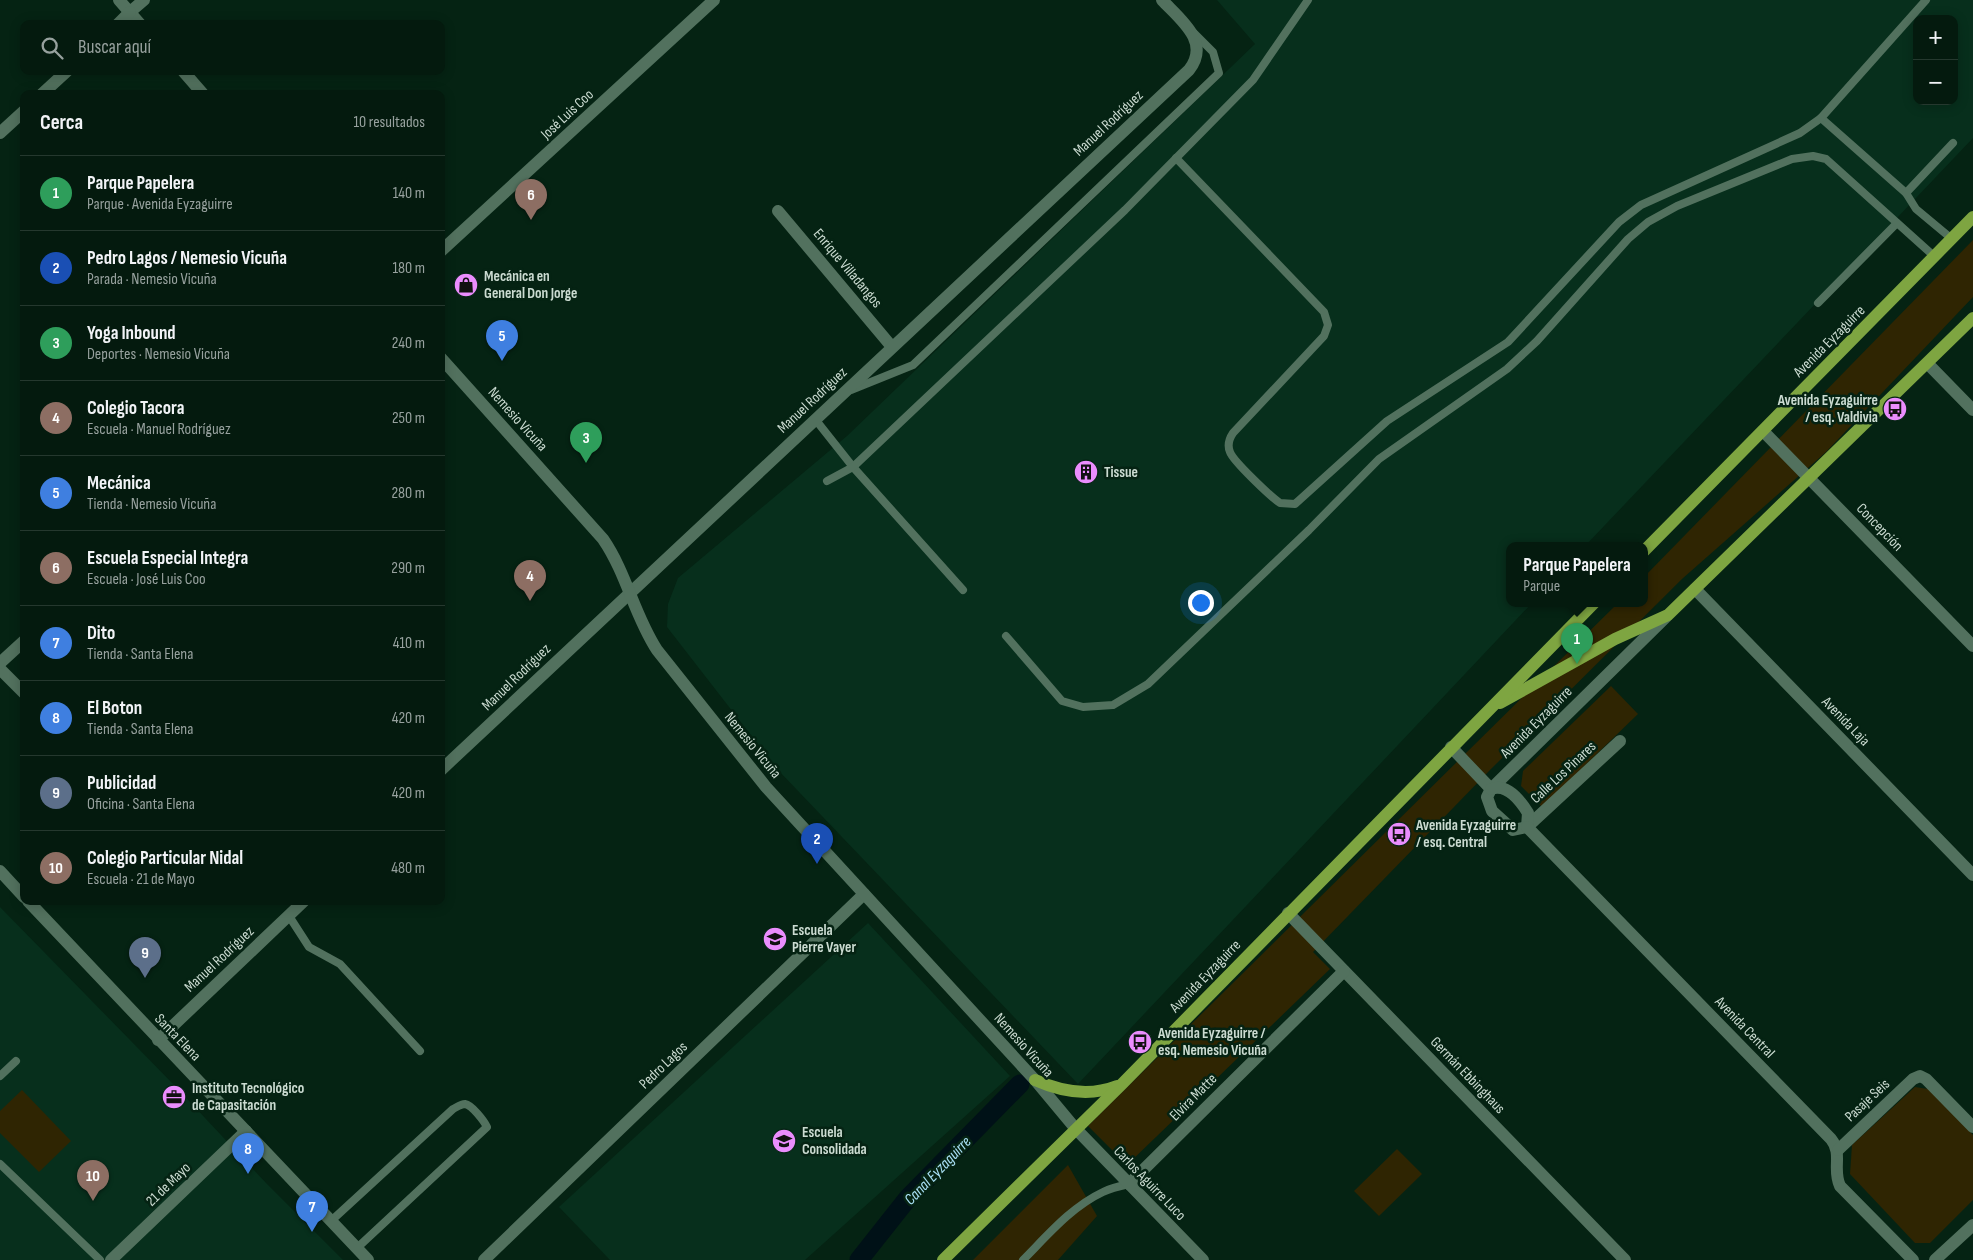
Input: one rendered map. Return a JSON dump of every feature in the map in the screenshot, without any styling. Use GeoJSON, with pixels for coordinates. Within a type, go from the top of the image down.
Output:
{"type":"FeatureCollection","features":[{"type":"Feature","properties":{"kind":"main road","name":"Avenida Eyzaguirre"},"geometry":{"type":"LineString","coordinates":[[1648,547],[1973,217]]}},
{"type":"Feature","properties":{"kind":"main road","name":"Avenida Eyzaguirre"},"geometry":{"type":"LineString","coordinates":[[1486,711],[1615,640],[1668,615],[1928,364],[1973,318]]}},
{"type":"Feature","properties":{"kind":"main road","name":"Avenida Eyzaguirre"},"geometry":{"type":"LineString","coordinates":[[943,1260],[1075,1128],[1122,1084],[1590,607]]}},
{"type":"Feature","properties":{"kind":"main road"},"geometry":{"type":"LineString","coordinates":[[1036,1080],[1058,1089],[1084,1093],[1122,1084]]}},
{"type":"Feature","properties":{"kind":"street"},"geometry":{"type":"LineString","coordinates":[[119,0],[137,20]]}},
{"type":"Feature","properties":{"kind":"street"},"geometry":{"type":"LineString","coordinates":[[122,20],[144,0]]}},
{"type":"Feature","properties":{"kind":"street","name":"José Luis Coo"},"geometry":{"type":"LineString","coordinates":[[445,247],[714,0]]}},
{"type":"Feature","properties":{"kind":"street"},"geometry":{"type":"LineString","coordinates":[[1162,0],[1188,28]]}},
{"type":"Feature","properties":{"kind":"street","name":"Manuel Rodríguez"},"geometry":{"type":"LineString","coordinates":[[445,766],[1189,70],[1194,64],[1198,49],[1193,34],[1188,28]]}},
{"type":"Feature","properties":{"kind":"street"},"geometry":{"type":"LineString","coordinates":[[46,90],[62,75]]}},
{"type":"Feature","properties":{"kind":"street"},"geometry":{"type":"LineString","coordinates":[[186,75],[200,90]]}},
{"type":"Feature","properties":{"kind":"street"},"geometry":{"type":"LineString","coordinates":[[0,133],[20,115]]}},
{"type":"Feature","properties":{"kind":"street","name":"Enrique Villadangos"},"geometry":{"type":"LineString","coordinates":[[778,211],[892,347]]}},
{"type":"Feature","properties":{"kind":"street","name":"Nemesio Vicuña"},"geometry":{"type":"LineString","coordinates":[[445,362],[600,535],[616,561],[644,629],[657,650],[766,787],[1036,1080],[1075,1128]]}},
{"type":"Feature","properties":{"kind":"street"},"geometry":{"type":"LineString","coordinates":[[1928,364],[1973,410]]}},
{"type":"Feature","properties":{"kind":"street","name":"Concepción"},"geometry":{"type":"LineString","coordinates":[[1763,431],[1973,646]]}},
{"type":"Feature","properties":{"kind":"street","name":"Avenida Laja"},"geometry":{"type":"LineString","coordinates":[[1695,589],[1973,875]]}},
{"type":"Feature","properties":{"kind":"street","name":"Avenida Eyzaguirre"},"geometry":{"type":"LineString","coordinates":[[1491,789],[1668,615]]}},
{"type":"Feature","properties":{"kind":"street"},"geometry":{"type":"LineString","coordinates":[[0,663],[20,645]]}},
{"type":"Feature","properties":{"kind":"street"},"geometry":{"type":"LineString","coordinates":[[0,669],[20,689]]}},
{"type":"Feature","properties":{"kind":"street","name":"Calle Los Pinares"},"geometry":{"type":"LineString","coordinates":[[1527,827],[1620,741]]}},
{"type":"Feature","properties":{"kind":"street"},"geometry":{"type":"LineString","coordinates":[[1451,747],[1491,789],[1486,797],[1492,811],[1513,830],[1527,827]]}},
{"type":"Feature","properties":{"kind":"street","name":"Avenida Central"},"geometry":{"type":"LineString","coordinates":[[1491,789],[1501,787],[1510,792],[1528,813],[1527,827],[1831,1139],[1838,1150]]}},
{"type":"Feature","properties":{"kind":"street"},"geometry":{"type":"LineString","coordinates":[[0,871],[20,893]]}},
{"type":"Feature","properties":{"kind":"street","name":"Pedro Lagos"},"geometry":{"type":"LineString","coordinates":[[484,1260],[864,894]]}},
{"type":"Feature","properties":{"kind":"street","name":"Santa Elena"},"geometry":{"type":"LineString","coordinates":[[32,905],[368,1260]]}},
{"type":"Feature","properties":{"kind":"street","name":"Manuel Rodríguez"},"geometry":{"type":"LineString","coordinates":[[158,1040],[298,905]]}},
{"type":"Feature","properties":{"kind":"street","name":"Germán Ebbinghaus"},"geometry":{"type":"LineString","coordinates":[[1288,913],[1626,1260]]}},
{"type":"Feature","properties":{"kind":"street","name":"Elvira Matte"},"geometry":{"type":"LineString","coordinates":[[1129,1184],[1344,971]]}},
{"type":"Feature","properties":{"kind":"street","name":"Pasaje Seis"},"geometry":{"type":"LineString","coordinates":[[1838,1150],[1913,1079],[1920,1076],[1926,1079],[1973,1127]]}},
{"type":"Feature","properties":{"kind":"street","name":"Carlos Aguirre Luco"},"geometry":{"type":"LineString","coordinates":[[1075,1128],[1203,1260]]}},
{"type":"Feature","properties":{"kind":"street","name":"21 de Mayo"},"geometry":{"type":"LineString","coordinates":[[111,1260],[246,1131]]}},
{"type":"Feature","properties":{"kind":"street"},"geometry":{"type":"LineString","coordinates":[[1838,1150],[1835,1172],[1840,1186],[1914,1260]]}},
{"type":"Feature","properties":{"kind":"street"},"geometry":{"type":"LineString","coordinates":[[1935,1260],[1973,1225]]}},
{"type":"Feature","properties":{"kind":"lane"},"geometry":{"type":"LineString","coordinates":[[827,481],[853,467],[1125,210],[1253,80],[1308,0]]}},
{"type":"Feature","properties":{"kind":"lane"},"geometry":{"type":"LineString","coordinates":[[1176,158],[1324,312],[1327,318],[1328,325],[1324,336],[1232,433],[1229,439],[1228,446],[1232,458],[1276,500],[1290,505],[1300,502],[1387,420],[1508,342],[1619,222],[1641,205],[1800,133],[1821,118],[1926,0]]}},
{"type":"Feature","properties":{"kind":"lane"},"geometry":{"type":"LineString","coordinates":[[842,394],[913,365],[1219,73],[1212,52],[1188,28]]}},
{"type":"Feature","properties":{"kind":"lane"},"geometry":{"type":"LineString","coordinates":[[1821,118],[1906,193],[1916,208],[1952,239]]}},
{"type":"Feature","properties":{"kind":"lane"},"geometry":{"type":"LineString","coordinates":[[1906,193],[1953,143]]}},
{"type":"Feature","properties":{"kind":"lane"},"geometry":{"type":"LineString","coordinates":[[1006,636],[1062,701],[1083,706],[1113,705],[1148,684],[1309,530],[1379,459],[1507,369],[1537,341],[1628,239],[1648,222],[1677,206],[1792,159],[1812,156],[1826,159],[1935,257]]}},
{"type":"Feature","properties":{"kind":"lane"},"geometry":{"type":"LineString","coordinates":[[1818,303],[1897,223]]}},
{"type":"Feature","properties":{"kind":"lane"},"geometry":{"type":"LineString","coordinates":[[815,419],[853,467],[964,590]]}},
{"type":"Feature","properties":{"kind":"lane"},"geometry":{"type":"LineString","coordinates":[[289,916],[309,947],[340,964],[420,1051]]}},
{"type":"Feature","properties":{"kind":"lane"},"geometry":{"type":"LineString","coordinates":[[0,1076],[16,1061]]}},
{"type":"Feature","properties":{"kind":"lane"},"geometry":{"type":"LineString","coordinates":[[331,1220],[454,1109],[467,1104],[484,1122],[487,1127],[357,1248]]}},
{"type":"Feature","properties":{"kind":"lane"},"geometry":{"type":"LineString","coordinates":[[0,1164],[100,1260]]}},
{"type":"Feature","properties":{"kind":"lane"},"geometry":{"type":"LineString","coordinates":[[1023,1260],[1057,1226],[1083,1204],[1104,1191],[1129,1184]]}},
{"type":"Feature","properties":{"kind":"shaded area"},"geometry":{"type":"Polygon","coordinates":[[[1217,0],[1973,0],[1973,138],[1589,542],[1506,542],[1506,607],[1528,607],[1078,1084],[778,770],[667,627],[668,604],[678,578],[847,436],[1255,44],[1217,0]]]}},
{"type":"Feature","properties":{"kind":"shaded area"},"geometry":{"type":"Polygon","coordinates":[[[1973,240],[1973,297],[1826,452],[1682,579],[1490,770],[1313,952],[1330,969],[1127,1165],[1088,1126],[1614,607],[1648,607],[1648,573],[1973,240]]]}},
{"type":"Feature","properties":{"kind":"shaded area"},"geometry":{"type":"Polygon","coordinates":[[[1611,686],[1638,714],[1542,807],[1521,786],[1523,771],[1611,686]]]}},
{"type":"Feature","properties":{"kind":"shaded area"},"geometry":{"type":"Polygon","coordinates":[[[0,907],[175,1086],[267,1184],[343,1260],[0,1260],[0,907]]]}},
{"type":"Feature","properties":{"kind":"shaded area","name":"Escuela Consolidada"},"geometry":{"type":"Polygon","coordinates":[[[868,923],[1010,1076],[805,1260],[610,1260],[559,1207],[868,923]]]}},
{"type":"Feature","properties":{"kind":"shaded area"},"geometry":{"type":"Polygon","coordinates":[[[1915,1087],[1928,1089],[1973,1135],[1973,1200],[1930,1243],[1915,1243],[1850,1174],[1852,1145],[1915,1087]]]}},
{"type":"Feature","properties":{"kind":"shaded area"},"geometry":{"type":"Polygon","coordinates":[[[22,1090],[71,1141],[39,1172],[0,1133],[0,1111],[22,1090]]]}},
{"type":"Feature","properties":{"kind":"shaded area"},"geometry":{"type":"Polygon","coordinates":[[[1397,1149],[1422,1174],[1379,1216],[1354,1191],[1397,1149]]]}},
{"type":"Feature","properties":{"kind":"shaded area"},"geometry":{"type":"Polygon","coordinates":[[[1068,1165],[1097,1216],[1058,1260],[973,1260],[1068,1165]]]}},
{"type":"Feature","properties":{"kind":"waterway","name":"Canal Eyzaguirre"},"geometry":{"type":"LineString","coordinates":[[859,1260],[908,1198],[1020,1084]]}},
{"type":"Feature","properties":{"kind":"place","name":"Escuela Especial Integra"},"geometry":{"type":"Point","coordinates":[531,220]}},
{"type":"Feature","properties":{"kind":"place","name":"Mecánica en General Don Jorge"},"geometry":{"type":"Point","coordinates":[466,285]}},
{"type":"Feature","properties":{"kind":"place","name":"Mecánica"},"geometry":{"type":"Point","coordinates":[502,361]}},
{"type":"Feature","properties":{"kind":"place","name":"Avenida Eyzaguirre / esq. Valdivia"},"geometry":{"type":"Point","coordinates":[1895,409]}},
{"type":"Feature","properties":{"kind":"place","name":"Yoga Inbound"},"geometry":{"type":"Point","coordinates":[586,463]}},
{"type":"Feature","properties":{"kind":"place","name":"Tissue"},"geometry":{"type":"Point","coordinates":[1086,472]}},
{"type":"Feature","properties":{"kind":"place","name":"Colegio Tacora"},"geometry":{"type":"Point","coordinates":[530,601]}},
{"type":"Feature","properties":{"kind":"place","name":"Parque Papelera"},"geometry":{"type":"Point","coordinates":[1577,664]}},
{"type":"Feature","properties":{"kind":"place","name":"Avenida Eyzaguirre / esq. Central"},"geometry":{"type":"Point","coordinates":[1399,834]}},
{"type":"Feature","properties":{"kind":"place","name":"Pedro Lagos / Nemesio Vicuña"},"geometry":{"type":"Point","coordinates":[817,864]}},
{"type":"Feature","properties":{"kind":"place","name":"Escuela Pierre Vayer"},"geometry":{"type":"Point","coordinates":[775,939]}},
{"type":"Feature","properties":{"kind":"place","name":"Publicidad"},"geometry":{"type":"Point","coordinates":[145,978]}},
{"type":"Feature","properties":{"kind":"place","name":"Avenida Eyzaguirre / esq. Nemesio Vicuña"},"geometry":{"type":"Point","coordinates":[1140,1042]}},
{"type":"Feature","properties":{"kind":"place","name":"Instituto Tecnológico de Capasitación"},"geometry":{"type":"Point","coordinates":[174,1097]}},
{"type":"Feature","properties":{"kind":"place","name":"Escuela Consolidada"},"geometry":{"type":"Point","coordinates":[784,1141]}},
{"type":"Feature","properties":{"kind":"place","name":"El Boton"},"geometry":{"type":"Point","coordinates":[248,1174]}},
{"type":"Feature","properties":{"kind":"place","name":"Colegio Particular Nidal"},"geometry":{"type":"Point","coordinates":[93,1201]}},
{"type":"Feature","properties":{"kind":"place","name":"Dito"},"geometry":{"type":"Point","coordinates":[312,1232]}}]}
